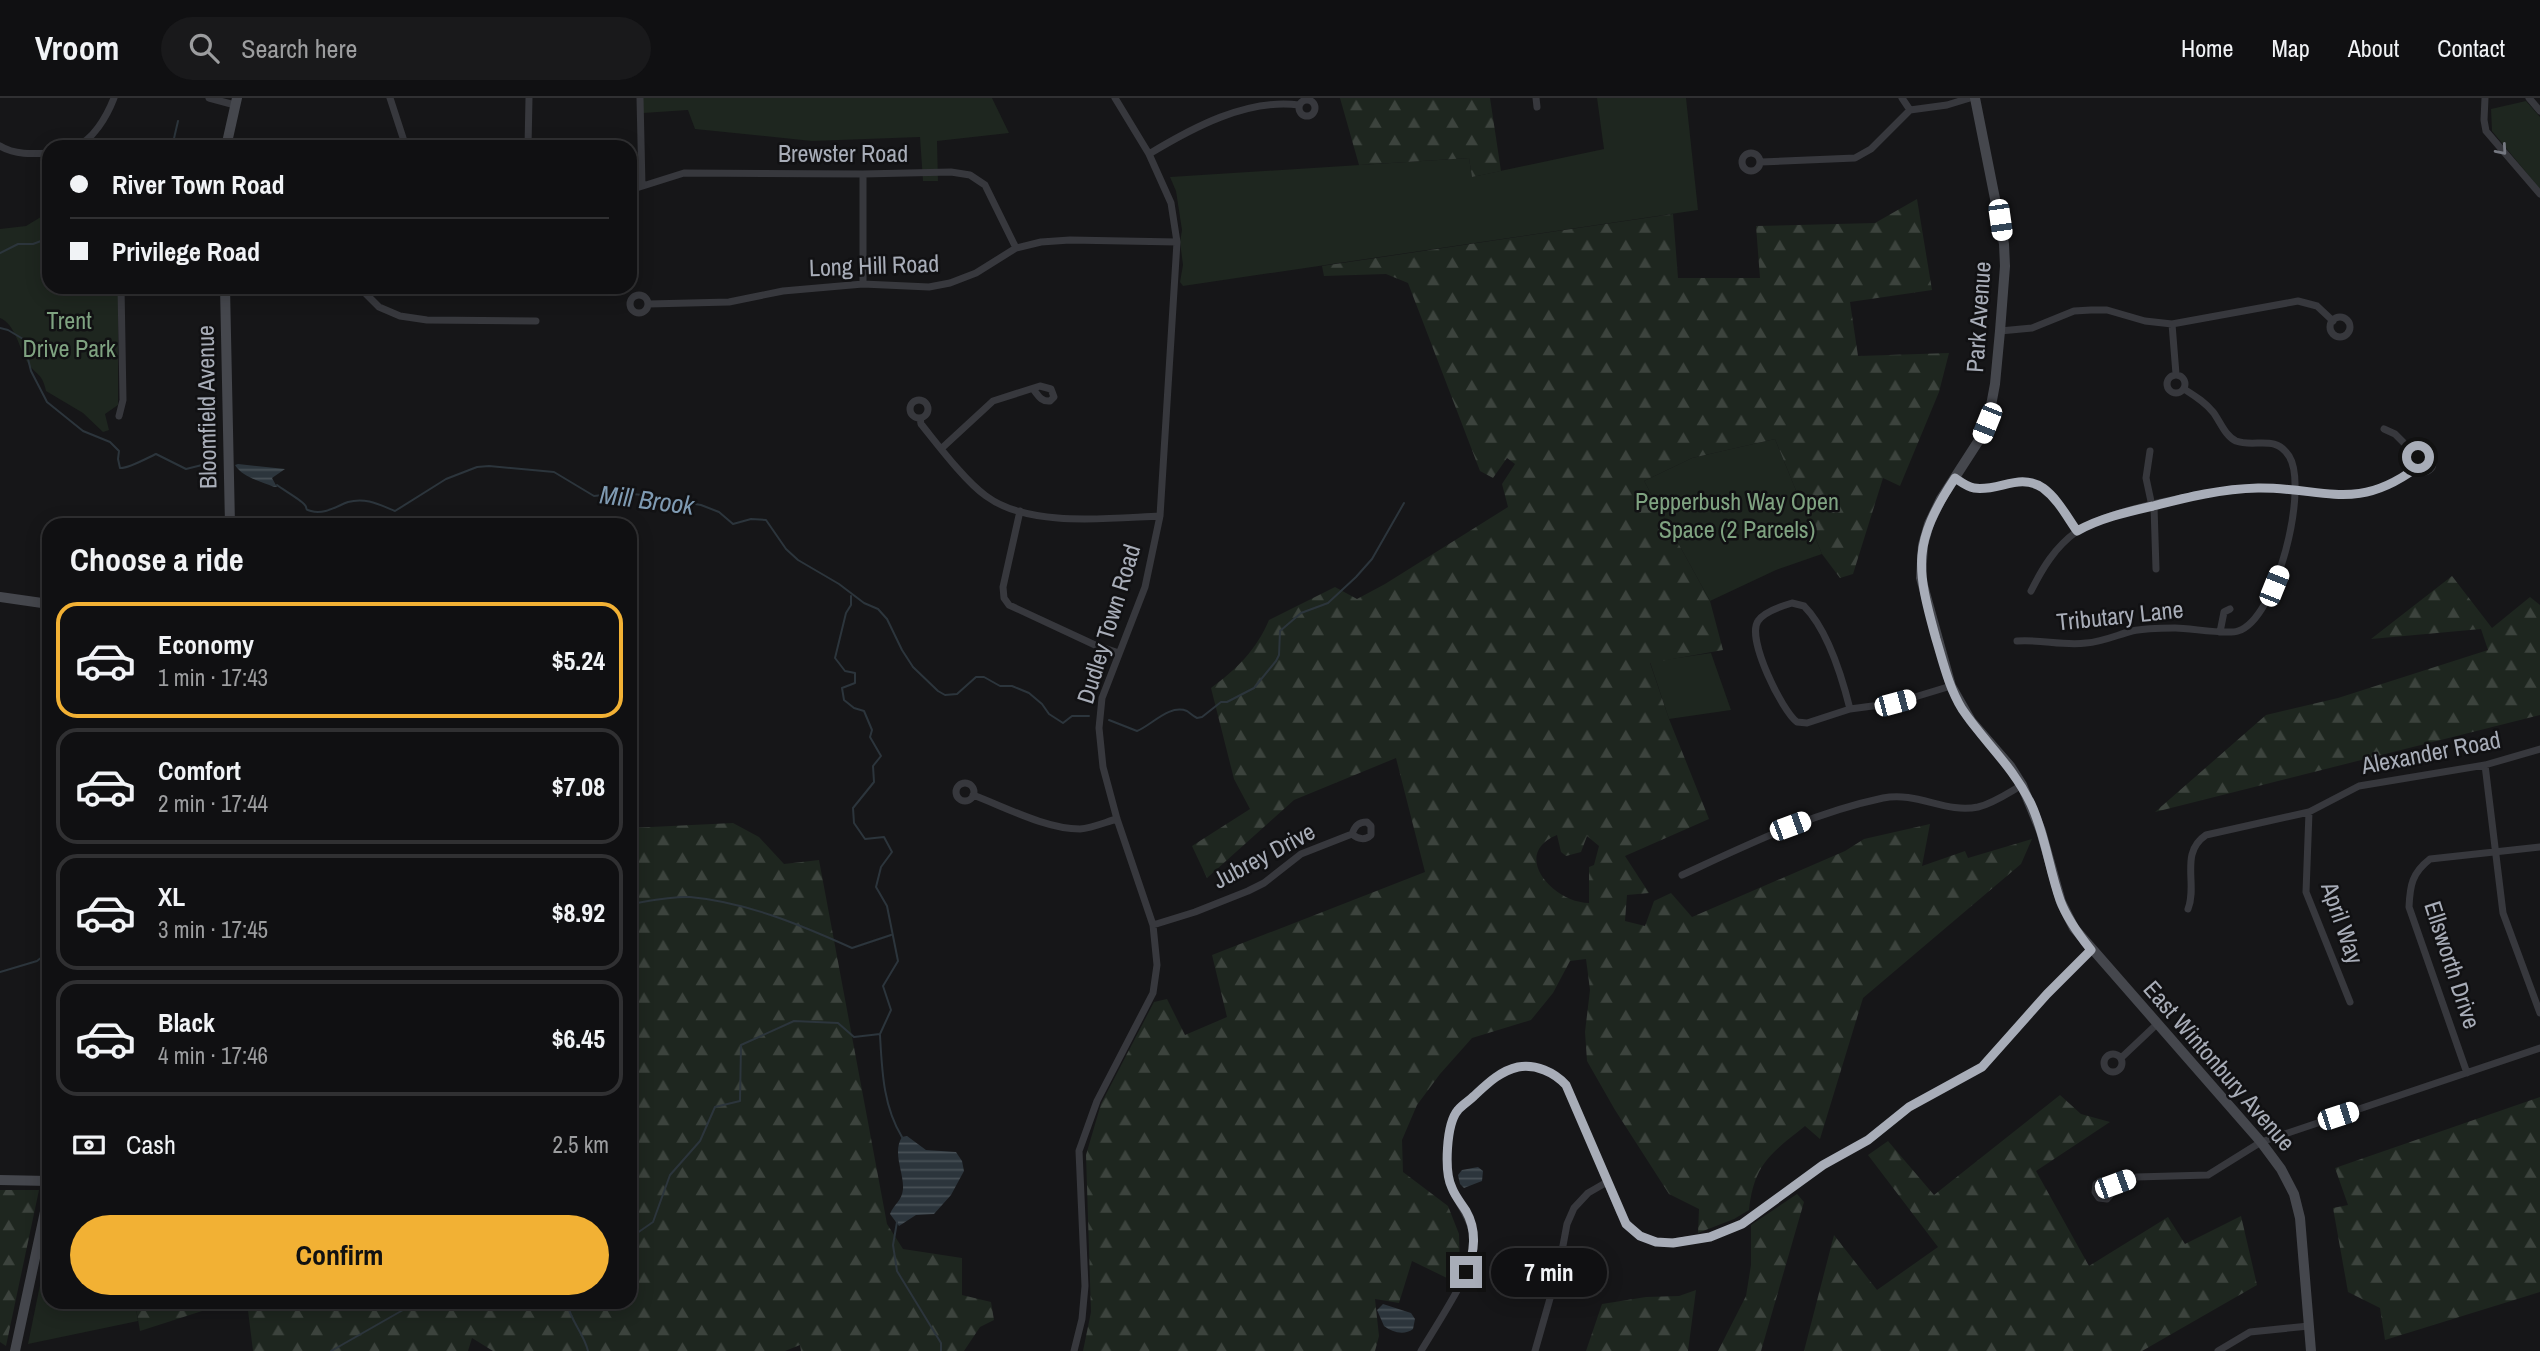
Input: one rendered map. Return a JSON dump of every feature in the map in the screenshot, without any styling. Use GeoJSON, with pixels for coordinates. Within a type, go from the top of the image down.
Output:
{"type":"FeatureCollection","features":[{"type":"Feature","properties":{"kind":"main road","name":"Park Avenue"},"geometry":{"type":"LineString","coordinates":[[1973,98],[2004,244],[2005,266],[1995,384],[1987,423],[1981,437],[1929,524],[1921,566],[1923,589],[1951,686],[1966,714],[2010,766],[2022,785],[2041,831],[2051,869]]}},
{"type":"Feature","properties":{"kind":"main road"},"geometry":{"type":"LineString","coordinates":[[228,140],[236,102]]}},
{"type":"Feature","properties":{"kind":"main road","name":"Bloomfield Avenue"},"geometry":{"type":"LineString","coordinates":[[225,294],[230,518]]}},
{"type":"Feature","properties":{"kind":"main road"},"geometry":{"type":"LineString","coordinates":[[0,597],[42,603]]}},
{"type":"Feature","properties":{"kind":"main road","name":"East Wintonbury Avenue"},"geometry":{"type":"LineString","coordinates":[[2051,869],[2061,902],[2074,929],[2261,1142],[2281,1169],[2294,1194],[2300,1219],[2311,1351]]}},
{"type":"Feature","properties":{"kind":"main road"},"geometry":{"type":"LineString","coordinates":[[0,1180],[42,1181]]}},
{"type":"Feature","properties":{"kind":"main road"},"geometry":{"type":"LineString","coordinates":[[15,1351],[42,1226]]}},
{"type":"Feature","properties":{"kind":"street"},"geometry":{"type":"LineString","coordinates":[[85,140],[110,109],[114,98]]}},
{"type":"Feature","properties":{"kind":"street"},"geometry":{"type":"LineString","coordinates":[[209,98],[236,102]]}},
{"type":"Feature","properties":{"kind":"street"},"geometry":{"type":"LineString","coordinates":[[390,98],[404,140]]}},
{"type":"Feature","properties":{"kind":"street"},"geometry":{"type":"LineString","coordinates":[[528,140],[529,98]]}},
{"type":"Feature","properties":{"kind":"street"},"geometry":{"type":"LineString","coordinates":[[640,98],[642,186]]}},
{"type":"Feature","properties":{"kind":"street","name":"Dudley Town Road"},"geometry":{"type":"LineString","coordinates":[[1074,1351],[1086,1286],[1079,1151],[1097,1101],[1153,993],[1157,965],[1153,925],[1117,819],[1103,766],[1099,728],[1102,698],[1145,587],[1160,516],[1177,242],[1171,203],[1149,154],[1115,98]]}},
{"type":"Feature","properties":{"kind":"street"},"geometry":{"type":"LineString","coordinates":[[1536,98],[1537,107]]}},
{"type":"Feature","properties":{"kind":"street"},"geometry":{"type":"LineString","coordinates":[[1902,98],[1910,110]]}},
{"type":"Feature","properties":{"kind":"street"},"geometry":{"type":"LineString","coordinates":[[1761,162],[1855,158],[1871,149],[1910,110],[1973,98]]}},
{"type":"Feature","properties":{"kind":"street"},"geometry":{"type":"LineString","coordinates":[[2485,98],[2483,113],[2486,131],[2540,194]]}},
{"type":"Feature","properties":{"kind":"street"},"geometry":{"type":"LineString","coordinates":[[2529,98],[2540,111]]}},
{"type":"Feature","properties":{"kind":"street"},"geometry":{"type":"LineString","coordinates":[[1149,154],[1196,125],[1222,114],[1256,104],[1283,100],[1299,105]]}},
{"type":"Feature","properties":{"kind":"street"},"geometry":{"type":"LineString","coordinates":[[0,146],[7,150],[42,153]]}},
{"type":"Feature","properties":{"kind":"street","name":"Brewster Road"},"geometry":{"type":"LineString","coordinates":[[637,188],[684,173],[951,172],[970,175],[985,185],[1016,248]]}},
{"type":"Feature","properties":{"kind":"street"},"geometry":{"type":"LineString","coordinates":[[863,174],[863,284]]}},
{"type":"Feature","properties":{"kind":"street","name":"Long Hill Road"},"geometry":{"type":"LineString","coordinates":[[649,304],[729,303],[783,291],[863,284],[929,287],[950,283],[976,273],[1016,248],[1041,242],[1177,242]]}},
{"type":"Feature","properties":{"kind":"street"},"geometry":{"type":"LineString","coordinates":[[119,416],[123,400],[121,294]]}},
{"type":"Feature","properties":{"kind":"street"},"geometry":{"type":"LineString","coordinates":[[366,294],[379,307],[400,316],[427,320],[536,321]]}},
{"type":"Feature","properties":{"kind":"street"},"geometry":{"type":"LineString","coordinates":[[2000,331],[2032,328],[2074,312],[2091,310],[2107,310],[2145,321],[2172,324],[2298,300],[2317,306],[2333,321]]}},
{"type":"Feature","properties":{"kind":"street"},"geometry":{"type":"LineString","coordinates":[[2172,324],[2176,374]]}},
{"type":"Feature","properties":{"kind":"street"},"geometry":{"type":"LineString","coordinates":[[2176,374],[2185,379],[2184,389],[2175,393],[2168,388],[2168,380],[2176,374]]}},
{"type":"Feature","properties":{"kind":"street"},"geometry":{"type":"LineString","coordinates":[[942,448],[993,401],[1033,389]]}},
{"type":"Feature","properties":{"kind":"street","name":"Tributary Lane"},"geometry":{"type":"LineString","coordinates":[[2017,641],[2088,643],[2140,629],[2192,628],[2220,632],[2242,629],[2267,601],[2285,555],[2294,491],[2294,466],[2291,458],[2281,447],[2268,442],[2234,440],[2213,412],[2184,389]]}},
{"type":"Feature","properties":{"kind":"street"},"geometry":{"type":"LineString","coordinates":[[920,418],[921,424],[982,494],[994,502],[1020,511],[1071,521],[1160,516]]}},
{"type":"Feature","properties":{"kind":"street"},"geometry":{"type":"LineString","coordinates":[[2384,429],[2395,435],[2418,457]]}},
{"type":"Feature","properties":{"kind":"street"},"geometry":{"type":"LineString","coordinates":[[2150,451],[2146,478],[2153,506],[2156,569]]}},
{"type":"Feature","properties":{"kind":"street"},"geometry":{"type":"LineString","coordinates":[[2429,455],[2434,466],[2427,472],[2421,472],[2416,468],[2418,457],[2429,455]]}},
{"type":"Feature","properties":{"kind":"street"},"geometry":{"type":"LineString","coordinates":[[2031,591],[2043,567],[2077,531],[2105,519],[2198,494],[2228,490],[2260,488],[2336,496],[2365,494],[2393,484],[2416,468]]}},
{"type":"Feature","properties":{"kind":"street"},"geometry":{"type":"LineString","coordinates":[[1955,478],[1973,488],[1987,488],[2014,481],[2037,485],[2059,504],[2077,531]]}},
{"type":"Feature","properties":{"kind":"street"},"geometry":{"type":"LineString","coordinates":[[1020,511],[1003,587],[1004,598],[1017,611],[1119,653]]}},
{"type":"Feature","properties":{"kind":"street"},"geometry":{"type":"LineString","coordinates":[[1850,709],[1839,671],[1816,622],[1804,606],[1792,603],[1785,605],[1757,622],[1755,635],[1763,663],[1793,720],[1801,723],[1850,709],[1895,703],[1951,686]]}},
{"type":"Feature","properties":{"kind":"street"},"geometry":{"type":"LineString","coordinates":[[2220,632],[2224,612],[2230,609]]}},
{"type":"Feature","properties":{"kind":"street","name":"Alexander Road"},"geometry":{"type":"LineString","coordinates":[[2188,909],[2191,900],[2191,856],[2199,840],[2206,835],[2309,812],[2359,786],[2485,765],[2540,749]]}},
{"type":"Feature","properties":{"kind":"street"},"geometry":{"type":"LineString","coordinates":[[2485,765],[2502,913],[2540,1013]]}},
{"type":"Feature","properties":{"kind":"street"},"geometry":{"type":"LineString","coordinates":[[1682,875],[1790,826],[1884,798],[1903,796],[1948,807],[1979,807],[2022,785]]}},
{"type":"Feature","properties":{"kind":"street"},"geometry":{"type":"LineString","coordinates":[[973,795],[1061,827],[1082,829],[1117,819]]}},
{"type":"Feature","properties":{"kind":"street","name":"April Way"},"geometry":{"type":"LineString","coordinates":[[2309,812],[2306,892],[2350,1002]]}},
{"type":"Feature","properties":{"kind":"street","name":"Jubrey Drive"},"geometry":{"type":"LineString","coordinates":[[1153,925],[1248,891],[1264,883],[1301,854],[1352,834]]}},
{"type":"Feature","properties":{"kind":"street","name":"Ellsworth Drive"},"geometry":{"type":"LineString","coordinates":[[2467,1073],[2409,907],[2410,884],[2419,868],[2430,859],[2540,847]]}},
{"type":"Feature","properties":{"kind":"street"},"geometry":{"type":"LineString","coordinates":[[1421,1351],[1466,1272],[1473,1254],[1471,1223],[1448,1180],[1450,1130],[1458,1110],[1492,1079],[1509,1070],[1526,1067],[1547,1071],[1560,1078],[1569,1091],[1626,1224],[1648,1240],[1673,1243],[1710,1237],[1730,1230],[1759,1212],[1823,1165],[1868,1140],[1909,1107],[1982,1067],[2047,994],[2091,950]]}},
{"type":"Feature","properties":{"kind":"street"},"geometry":{"type":"LineString","coordinates":[[2121,1058],[2157,1024]]}},
{"type":"Feature","properties":{"kind":"street"},"geometry":{"type":"LineString","coordinates":[[2115,1184],[2136,1177],[2208,1175],[2261,1142],[2540,1048]]}},
{"type":"Feature","properties":{"kind":"street"},"geometry":{"type":"LineString","coordinates":[[1535,1351],[1559,1266],[1567,1224],[1574,1208],[1588,1193],[1607,1182]]}},
{"type":"Feature","properties":{"kind":"street"},"geometry":{"type":"LineString","coordinates":[[2218,1351],[2249,1332],[2309,1326]]}},
{"type":"Feature","properties":{"kind":"green space"},"geometry":{"type":"Polygon","coordinates":[[[643,98],[992,98],[1009,133],[937,141],[938,181],[923,181],[920,137],[812,141],[695,129],[688,110],[643,113],[643,98]]]}},
{"type":"Feature","properties":{"kind":"green space"},"geometry":{"type":"Polygon","coordinates":[[[1340,98],[1490,98],[1501,171],[1472,177],[1469,158],[1359,165],[1340,98]]]}},
{"type":"Feature","properties":{"kind":"green space"},"geometry":{"type":"Polygon","coordinates":[[[1597,98],[1686,98],[1698,210],[1183,286],[1180,282],[1183,265],[1180,242],[1182,230],[1176,191],[1170,177],[1469,158],[1472,177],[1604,149],[1597,98]]]}},
{"type":"Feature","properties":{"kind":"green space"},"geometry":{"type":"Polygon","coordinates":[[[2526,101],[2540,117],[2540,189],[2492,131],[2491,109],[2526,101]]]}},
{"type":"Feature","properties":{"kind":"green space"},"geometry":{"type":"Polygon","coordinates":[[[1917,199],[1932,290],[1850,302],[1858,356],[1949,353],[1939,392],[1900,486],[1883,478],[1853,574],[1840,578],[1822,554],[1775,439],[1692,458],[1644,481],[1710,601],[1723,650],[1650,663],[1709,819],[1625,856],[1649,893],[1627,895],[1625,921],[1645,926],[1654,901],[1671,893],[1692,917],[1845,851],[1864,839],[1930,824],[1922,866],[1965,851],[1968,858],[2032,839],[2021,864],[1863,998],[1820,1139],[1805,1126],[1782,1144],[1766,1161],[1755,1181],[1749,1210],[1734,1219],[1698,1233],[1699,1209],[1669,1194],[1615,1110],[1587,1061],[1585,1032],[1590,990],[1586,959],[1570,961],[1553,993],[1531,1020],[1472,1038],[1417,1105],[1402,1140],[1403,1172],[1448,1206],[1459,1234],[1460,1266],[1449,1279],[1412,1261],[1399,1303],[1375,1299],[1379,1336],[1375,1351],[1083,1351],[1091,1312],[1086,1155],[1101,1104],[1154,1002],[1167,999],[1185,1035],[1227,1017],[1212,955],[1425,872],[1396,758],[1294,800],[1207,878],[1192,846],[1250,809],[1234,779],[1211,688],[1245,658],[1269,620],[1335,587],[1357,599],[1508,507],[1502,484],[1515,464],[1507,458],[1493,478],[1480,471],[1408,283],[1386,274],[1324,276],[1322,266],[1673,214],[1678,278],[1760,278],[1756,226],[1875,223],[1917,199]],[[1557,835],[1543,843],[1537,854],[1537,865],[1542,876],[1562,895],[1589,903],[1589,867],[1594,865],[1599,846],[1587,836],[1581,852],[1566,856],[1561,852],[1557,835]]]}},
{"type":"Feature","properties":{"kind":"green space","name":"Trent Drive Park"},"geometry":{"type":"Polygon","coordinates":[[[42,216],[42,294],[118,294],[118,405],[105,414],[109,430],[103,432],[83,413],[46,391],[40,376],[26,360],[13,330],[0,318],[0,229],[26,226],[42,216]]]}},
{"type":"Feature","properties":{"kind":"green space","name":"Pepperbush Way Open Space (2 Parcels)"},"geometry":{"type":"Polygon","coordinates":[[[1775,439],[1822,554],[1776,570],[1710,601],[1644,481],[1692,458],[1775,439]]]}},
{"type":"Feature","properties":{"kind":"green space"},"geometry":{"type":"Polygon","coordinates":[[[2452,576],[2492,628],[2530,597],[2540,605],[2540,715],[2155,812],[2266,715],[2338,698],[2488,650],[2481,629],[2371,639],[2452,576]]]}},
{"type":"Feature","properties":{"kind":"green space"},"geometry":{"type":"Polygon","coordinates":[[[1711,653],[1731,710],[1669,719],[1650,662],[1711,653]]]}},
{"type":"Feature","properties":{"kind":"green space"},"geometry":{"type":"Polygon","coordinates":[[[733,823],[759,837],[784,864],[819,860],[887,1224],[903,1249],[962,1258],[962,1295],[991,1302],[994,1320],[980,1327],[964,1351],[801,1351],[800,1345],[785,1351],[493,1351],[472,1338],[468,1351],[253,1351],[248,1309],[637,1309],[637,828],[733,823]]]}},
{"type":"Feature","properties":{"kind":"green space"},"geometry":{"type":"Polygon","coordinates":[[[2060,1095],[2081,1114],[2110,1122],[2036,1171],[2089,1266],[2168,1217],[2185,1244],[2241,1216],[2257,1285],[2142,1351],[1804,1351],[1834,1235],[1877,1290],[1938,1247],[1868,1155],[1888,1141],[1934,1195],[2060,1095]]]}},
{"type":"Feature","properties":{"kind":"green space"},"geometry":{"type":"Polygon","coordinates":[[[2540,1097],[2540,1292],[2385,1340],[2380,1308],[2348,1292],[2333,1208],[2348,1205],[2335,1168],[2540,1097]]]}},
{"type":"Feature","properties":{"kind":"green space"},"geometry":{"type":"Polygon","coordinates":[[[0,1190],[39,1190],[6,1346],[0,1342],[0,1190]]]}},
{"type":"Feature","properties":{"kind":"green space"},"geometry":{"type":"Polygon","coordinates":[[[1797,1194],[1804,1202],[1761,1351],[1718,1351],[1746,1296],[1751,1265],[1751,1225],[1797,1194]]]}},
{"type":"Feature","properties":{"kind":"green space"},"geometry":{"type":"Polygon","coordinates":[[[42,1275],[42,1309],[136,1309],[138,1321],[28,1344],[42,1275]]]}},
{"type":"Feature","properties":{"kind":"green space"},"geometry":{"type":"Polygon","coordinates":[[[1696,1290],[1688,1351],[1586,1351],[1602,1304],[1646,1297],[1679,1296],[1696,1290]]]}},
{"type":"Feature","properties":{"kind":"green space"},"geometry":{"type":"Polygon","coordinates":[[[136,1309],[208,1309],[140,1331],[136,1309]]]}},
{"type":"Feature","properties":{"kind":"shaded area"},"geometry":{"type":"Polygon","coordinates":[[[235,465],[285,469],[272,478],[277,487],[274,487],[243,473],[235,465]]]}},
{"type":"Feature","properties":{"kind":"shaded area"},"geometry":{"type":"Polygon","coordinates":[[[907,1136],[926,1150],[956,1152],[964,1171],[951,1195],[934,1214],[916,1215],[899,1226],[890,1214],[902,1193],[898,1149],[902,1137],[907,1136]]]}},
{"type":"Feature","properties":{"kind":"shaded area"},"geometry":{"type":"Polygon","coordinates":[[[1478,1167],[1483,1171],[1482,1181],[1464,1188],[1458,1175],[1462,1170],[1478,1167]]]}},
{"type":"Feature","properties":{"kind":"shaded area"},"geometry":{"type":"Polygon","coordinates":[[[1383,1304],[1411,1313],[1415,1319],[1413,1329],[1398,1332],[1384,1326],[1377,1310],[1383,1304]]]}},
{"type":"Feature","properties":{"kind":"waterway"},"geometry":{"type":"LineString","coordinates":[[174,140],[178,121]]}},
{"type":"Feature","properties":{"kind":"waterway"},"geometry":{"type":"LineString","coordinates":[[0,253],[18,244],[42,241]]}},
{"type":"Feature","properties":{"kind":"waterway","name":"Mill Brook"},"geometry":{"type":"LineString","coordinates":[[0,328],[23,339],[31,371],[47,402],[83,431],[110,442],[119,451],[120,468],[156,454],[186,469],[202,465]]}},
{"type":"Feature","properties":{"kind":"waterway","name":"Mill Brook"},"geometry":{"type":"LineString","coordinates":[[277,485],[311,511],[326,511],[361,500],[395,511],[446,479],[477,467],[489,466],[554,472],[594,496],[621,493],[701,505],[719,512],[733,524],[751,519],[766,520],[786,549],[798,560],[839,584],[864,603],[878,609],[887,619],[913,667],[938,691],[945,695],[957,694],[976,677],[984,677],[1000,686],[1012,686],[1029,693],[1049,714],[1063,723],[1072,716],[1089,716]]}},
{"type":"Feature","properties":{"kind":"waterway"},"geometry":{"type":"LineString","coordinates":[[1109,720],[1137,731],[1174,710],[1187,711],[1197,718],[1202,717],[1221,702],[1227,702],[1254,688],[1279,655],[1280,631],[1301,613],[1328,603],[1356,577],[1372,559],[1404,503]]}},
{"type":"Feature","properties":{"kind":"waterway","name":"Mill Brook"},"geometry":{"type":"LineString","coordinates":[[637,1233],[653,1222],[670,1175],[700,1141],[715,1107],[740,1101],[741,1045],[794,1021],[838,1023],[854,1037],[880,1034],[891,1010],[883,986],[898,961],[887,906],[876,887],[881,867],[892,852],[884,837],[865,839],[854,823],[853,808],[874,782],[873,766],[881,756],[870,737],[872,730],[864,711],[854,708],[844,700],[842,688],[855,683],[855,673],[845,671],[835,658],[846,613],[851,605],[851,596]]}},
{"type":"Feature","properties":{"kind":"waterway"},"geometry":{"type":"LineString","coordinates":[[637,903],[690,897],[732,904],[773,916],[852,948],[891,935]]}},
{"type":"Feature","properties":{"kind":"waterway"},"geometry":{"type":"LineString","coordinates":[[0,972],[42,957]]}},
{"type":"Feature","properties":{"kind":"waterway"},"geometry":{"type":"LineString","coordinates":[[880,1035],[887,1100],[902,1137]]}},
{"type":"Feature","properties":{"kind":"waterway"},"geometry":{"type":"LineString","coordinates":[[897,1222],[893,1245],[897,1271],[941,1343],[941,1351]]}},
{"type":"Feature","properties":{"kind":"waterway","name":"Mill Brook"},"geometry":{"type":"LineString","coordinates":[[331,1351],[405,1309]]}},
{"type":"Feature","properties":{"kind":"waterway"},"geometry":{"type":"LineString","coordinates":[[569,1309],[588,1351]]}},
{"type":"Feature","properties":{"kind":"route"},"geometry":{"type":"LineString","coordinates":[[1466,1272],[1473,1254],[1474,1241],[1467,1213],[1448,1180],[1450,1130],[1458,1110],[1492,1079],[1509,1070],[1536,1068],[1554,1074],[1566,1085],[1620,1213],[1634,1232],[1656,1242],[1673,1243],[1710,1237],[1742,1224],[1823,1165],[1868,1140],[1909,1107],[1982,1067],[2047,994],[2091,950],[2074,929],[2061,902],[2041,831],[2022,785],[2010,766],[1961,706],[1940,653],[1923,589],[1921,556],[1933,515],[1955,478],[1973,488],[1987,488],[2014,481],[2037,485],[2052,495],[2077,531],[2119,514],[2198,494],[2228,490],[2260,488],[2336,496],[2365,494],[2406,476],[2416,468],[2418,457]]}}]}
